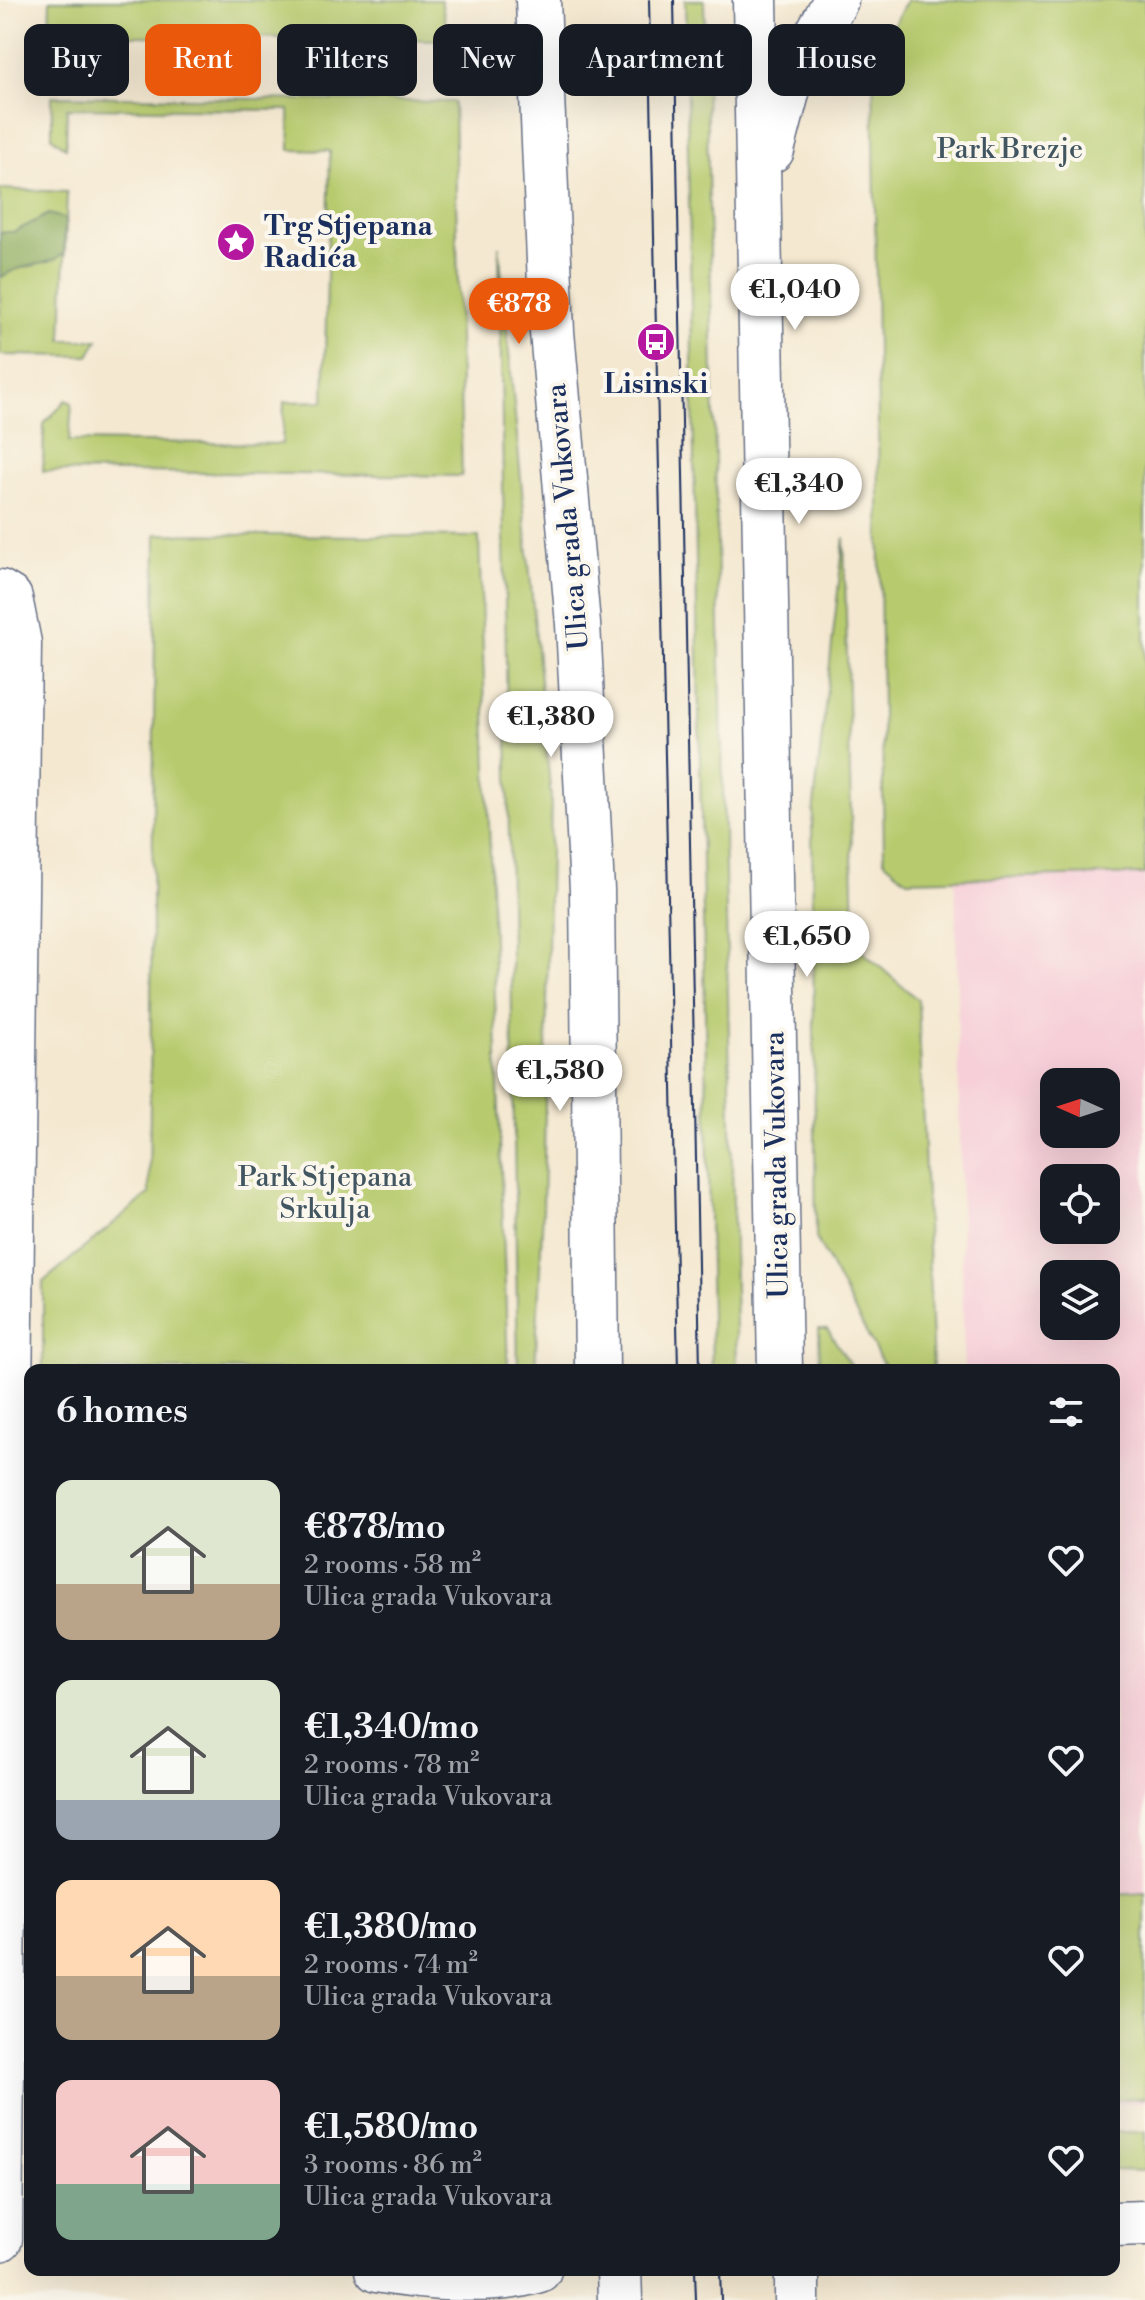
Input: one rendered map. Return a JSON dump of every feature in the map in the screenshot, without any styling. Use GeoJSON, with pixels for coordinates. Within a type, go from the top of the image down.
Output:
{"type":"FeatureCollection","features":[{"type":"Feature","properties":{"kind":"main road"},"geometry":{"type":"LineString","coordinates":[[516,0],[525,24]]}},
{"type":"Feature","properties":{"kind":"main road","name":"Ulica grada Vukovara"},"geometry":{"type":"LineString","coordinates":[[538,0],[539,24]]}},
{"type":"Feature","properties":{"kind":"main road","name":"Ulica grada Vukovara"},"geometry":{"type":"LineString","coordinates":[[755,0],[780,1364]]}},
{"type":"Feature","properties":{"kind":"main road"},"geometry":{"type":"LineString","coordinates":[[759,199],[789,85],[836,0]]}},
{"type":"Feature","properties":{"kind":"main road","name":"Ulica grada Vukovara"},"geometry":{"type":"LineString","coordinates":[[541,96],[552,332],[578,624],[592,890],[597,1364]]}},
{"type":"Feature","properties":{"kind":"main road"},"geometry":{"type":"LineString","coordinates":[[0,592],[10,598],[19,643],[0,2239],[24,2238]]}},
{"type":"Feature","properties":{"kind":"main road"},"geometry":{"type":"LineString","coordinates":[[1120,2224],[1145,2223]]}},
{"type":"Feature","properties":{"kind":"main road"},"geometry":{"type":"LineString","coordinates":[[459,2276],[521,2276]]}},
{"type":"Feature","properties":{"kind":"main road"},"geometry":{"type":"LineString","coordinates":[[619,2276],[620,2300]]}},
{"type":"Feature","properties":{"kind":"main road"},"geometry":{"type":"LineString","coordinates":[[797,2276],[797,2300]]}},
{"type":"Feature","properties":{"kind":"shaded area"},"geometry":{"type":"Polygon","coordinates":[[[1145,871],[1145,2103],[1120,2104],[1120,1364],[964,1364],[955,877],[1145,871]]]}},
{"type":"Feature","properties":{"kind":"green space"},"geometry":{"type":"Polygon","coordinates":[[[50,0],[441,0],[446,24],[433,24],[433,40],[417,40],[417,24],[277,24],[277,38],[261,38],[261,24],[145,24],[145,36],[129,36],[129,24],[49,24],[50,0]]]}},
{"type":"Feature","properties":{"kind":"green space"},"geometry":{"type":"Polygon","coordinates":[[[685,0],[704,0],[705,24],[685,24],[685,0]]]}},
{"type":"Feature","properties":{"kind":"green space","name":"Park Brezje"},"geometry":{"type":"Polygon","coordinates":[[[907,0],[1145,0],[1145,874],[907,880],[884,861],[873,96],[905,96],[905,24],[894,24],[907,0]]]}},
{"type":"Feature","properties":{"kind":"green space"},"geometry":{"type":"Polygon","coordinates":[[[52,96],[454,102],[462,476],[43,471],[44,424],[66,400],[72,403],[69,441],[282,444],[284,402],[324,401],[330,151],[290,150],[289,110],[67,108],[66,148],[52,137],[52,96]]]}},
{"type":"Feature","properties":{"kind":"green space"},"geometry":{"type":"Polygon","coordinates":[[[687,96],[706,96],[737,1364],[712,1364],[687,96]]]}},
{"type":"Feature","properties":{"kind":"green space"},"geometry":{"type":"Polygon","coordinates":[[[0,189],[67,192],[62,340],[98,340],[89,356],[0,355],[0,189]]]}},
{"type":"Feature","properties":{"kind":"green space"},"geometry":{"type":"Polygon","coordinates":[[[49,214],[65,219],[64,254],[0,278],[0,232],[14,232],[49,214]]]}},
{"type":"Feature","properties":{"kind":"green space"},"geometry":{"type":"Polygon","coordinates":[[[499,246],[551,797],[543,1208],[535,1364],[518,1364],[499,246]]]}},
{"type":"Feature","properties":{"kind":"green space","name":"Park Stjepana Srkulja"},"geometry":{"type":"Polygon","coordinates":[[[156,534],[479,537],[508,1364],[43,1364],[43,1282],[149,1194],[156,534]]]}},
{"type":"Feature","properties":{"kind":"green space"},"geometry":{"type":"Polygon","coordinates":[[[844,537],[854,932],[864,953],[918,1000],[933,1364],[883,1364],[816,1238],[812,824],[844,537]]]}},
{"type":"Feature","properties":{"kind":"green space"},"geometry":{"type":"Polygon","coordinates":[[[819,1329],[827,1329],[850,1364],[820,1364],[819,1329]]]}},
{"type":"Feature","properties":{"kind":"green space"},"geometry":{"type":"Polygon","coordinates":[[[1145,1893],[1145,2098],[1120,2099],[1120,1895],[1145,1893]]]}},
{"type":"Feature","properties":{"kind":"green space"},"geometry":{"type":"Polygon","coordinates":[[[1120,2132],[1145,2132],[1145,2171],[1120,2170],[1120,2132]]]}},
{"type":"Feature","properties":{"kind":"tram line"},"geometry":{"type":"LineString","coordinates":[[649,0],[678,1364]]}},
{"type":"Feature","properties":{"kind":"tram line"},"geometry":{"type":"LineString","coordinates":[[674,0],[700,1364]]}},
{"type":"Feature","properties":{"kind":"tram line"},"geometry":{"type":"LineString","coordinates":[[695,2276],[696,2300]]}},
{"type":"Feature","properties":{"kind":"tram line"},"geometry":{"type":"LineString","coordinates":[[720,2276],[721,2300]]}},
{"type":"Feature","properties":{"kind":"place","name":"Trg Stjepana Radića"},"geometry":{"type":"Point","coordinates":[236,242]}},
{"type":"Feature","properties":{"kind":"place","name":"Lisinski"},"geometry":{"type":"Point","coordinates":[656,342]}}]}
